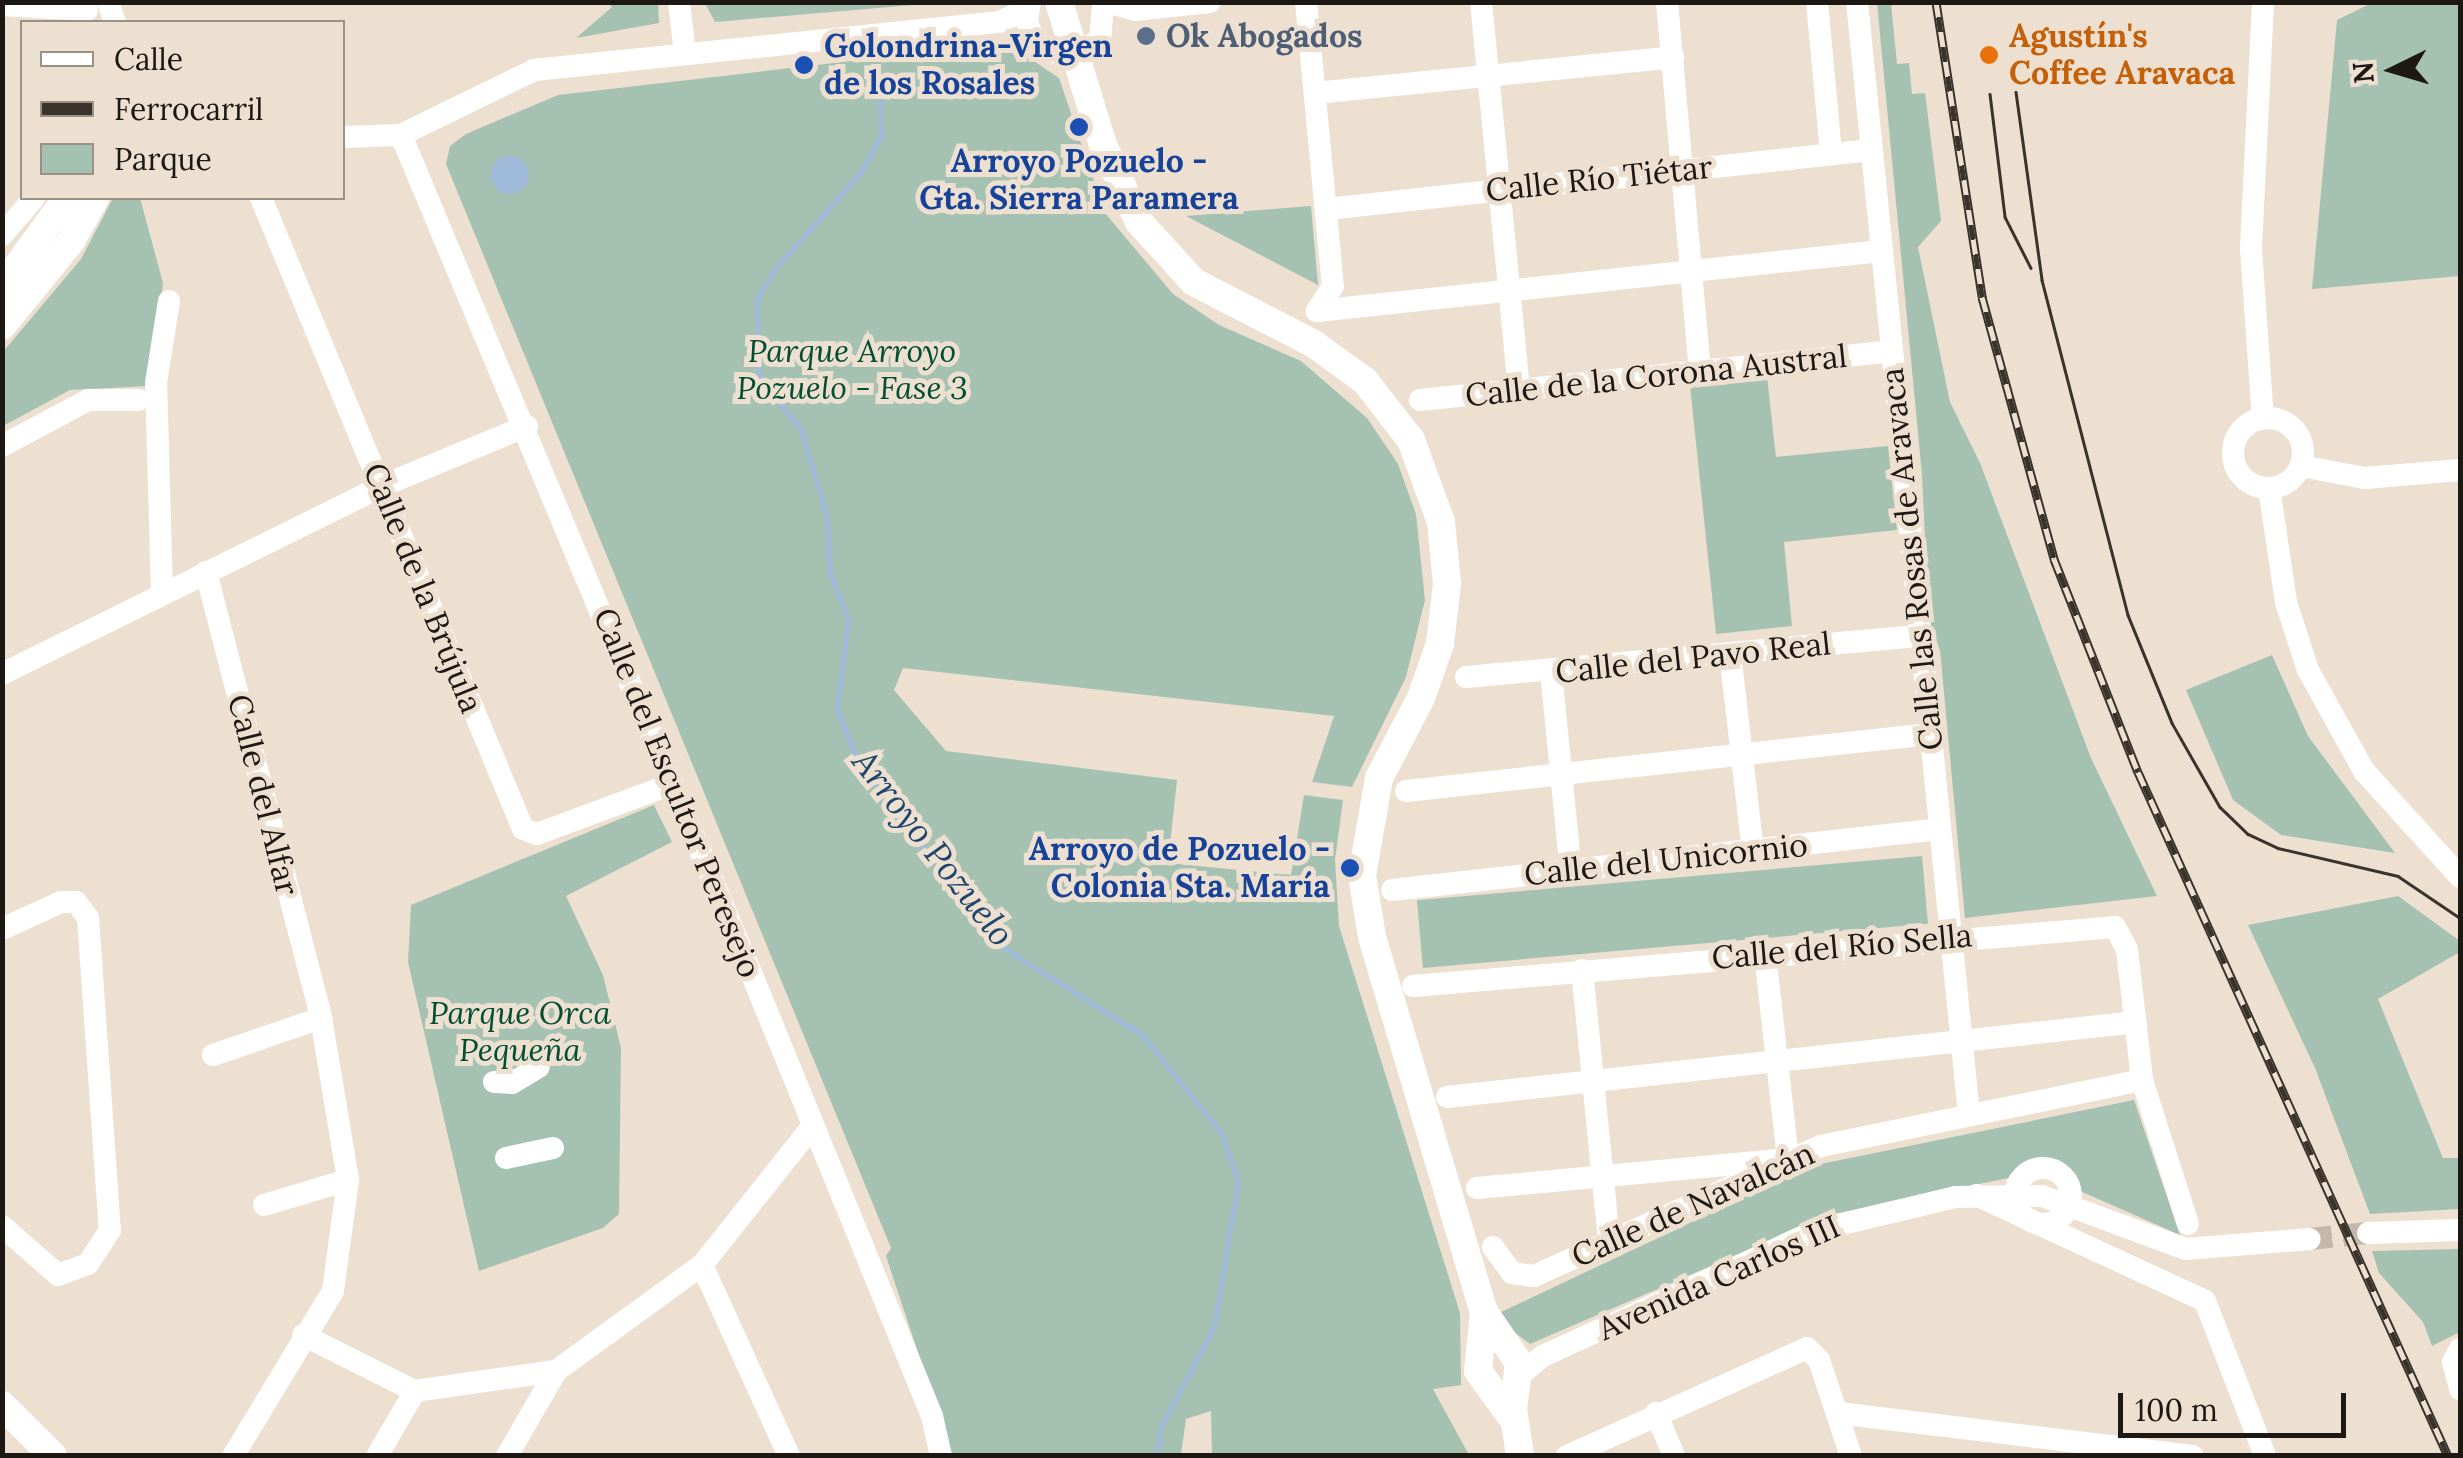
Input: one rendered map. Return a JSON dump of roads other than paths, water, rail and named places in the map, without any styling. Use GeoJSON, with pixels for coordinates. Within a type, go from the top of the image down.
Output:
{"type":"FeatureCollection","features":[{"type":"Feature","properties":{"kind":"main road"},"geometry":{"type":"LineString","coordinates":[[1060,2],[1118,182],[1156,244],[1213,296],[1314,344],[1364,381],[1410,440],[1441,522],[1447,584],[1440,644],[1421,698],[1379,778],[1362,875],[1372,937],[1484,1312],[1505,1365],[1520,1456]]}},
{"type":"Feature","properties":{"kind":"main road"},"geometry":{"type":"LineString","coordinates":[[2,287],[66,200]]}},
{"type":"Feature","properties":{"kind":"main road"},"geometry":{"type":"LineString","coordinates":[[2,326],[62,254],[94,200]]}},
{"type":"Feature","properties":{"kind":"main road"},"geometry":{"type":"LineString","coordinates":[[2,1406],[53,1456]]}},
{"type":"Feature","properties":{"kind":"street"},"geometry":{"type":"LineString","coordinates":[[679,2],[685,54]]}},
{"type":"Feature","properties":{"kind":"street"},"geometry":{"type":"LineString","coordinates":[[1000,22],[1031,35],[1049,54],[1076,56],[1095,46],[1105,10],[1210,2]]}},
{"type":"Feature","properties":{"kind":"street"},"geometry":{"type":"LineString","coordinates":[[1306,2],[1333,286],[1317,311],[1881,251]]}},
{"type":"Feature","properties":{"kind":"street"},"geometry":{"type":"LineString","coordinates":[[1481,2],[1519,390]]}},
{"type":"Feature","properties":{"kind":"street"},"geometry":{"type":"LineString","coordinates":[[1668,2],[1700,372]]}},
{"type":"Feature","properties":{"kind":"street"},"geometry":{"type":"LineString","coordinates":[[1817,2],[1831,154]]}},
{"type":"Feature","properties":{"kind":"street","name":"Calle las Rosas de Aravaca"},"geometry":{"type":"LineString","coordinates":[[1857,2],[1969,1115]]}},
{"type":"Feature","properties":{"kind":"street"},"geometry":{"type":"LineString","coordinates":[[2262,2],[2251,249],[2263,418]]}},
{"type":"Feature","properties":{"kind":"street"},"geometry":{"type":"LineString","coordinates":[[2,5],[93,9]]}},
{"type":"Feature","properties":{"kind":"street"},"geometry":{"type":"LineString","coordinates":[[345,137],[401,135],[534,70],[1000,22],[1029,5],[1031,35]]}},
{"type":"Feature","properties":{"kind":"street"},"geometry":{"type":"LineString","coordinates":[[1315,93],[1673,57]]}},
{"type":"Feature","properties":{"kind":"street","name":"Calle del Escultor Peresejo"},"geometry":{"type":"LineString","coordinates":[[401,135],[527,426],[810,1128],[932,1416],[941,1456]]}},
{"type":"Feature","properties":{"kind":"street","name":"Calle Río Tiétar"},"geometry":{"type":"LineString","coordinates":[[1326,209],[1871,150]]}},
{"type":"Feature","properties":{"kind":"street"},"geometry":{"type":"LineString","coordinates":[[2,235],[32,200]]}},
{"type":"Feature","properties":{"kind":"street","name":"Calle de la Brújula"},"geometry":{"type":"LineString","coordinates":[[263,200],[523,829],[537,834],[672,784]]}},
{"type":"Feature","properties":{"kind":"street"},"geometry":{"type":"LineString","coordinates":[[162,594],[156,383],[169,301]]}},
{"type":"Feature","properties":{"kind":"street","name":"Calle de la Corona Austral"},"geometry":{"type":"LineString","coordinates":[[1420,400],[1891,351]]}},
{"type":"Feature","properties":{"kind":"street"},"geometry":{"type":"LineString","coordinates":[[2,446],[88,400],[138,400]]}},
{"type":"Feature","properties":{"kind":"street"},"geometry":{"type":"LineString","coordinates":[[2263,418],[2283,422],[2298,436],[2301,466],[2288,482],[2269,488],[2248,482],[2234,454],[2245,427],[2263,418]]}},
{"type":"Feature","properties":{"kind":"street"},"geometry":{"type":"LineString","coordinates":[[2,674],[382,486],[527,426]]}},
{"type":"Feature","properties":{"kind":"street"},"geometry":{"type":"LineString","coordinates":[[2301,466],[2365,478],[2460,470]]}},
{"type":"Feature","properties":{"kind":"street"},"geometry":{"type":"LineString","coordinates":[[2269,488],[2286,602],[2308,670],[2364,770],[2460,877]]}},
{"type":"Feature","properties":{"kind":"street","name":"Calle del Alfar"},"geometry":{"type":"LineString","coordinates":[[206,572],[321,1018],[348,1180],[333,1291],[233,1456]]}},
{"type":"Feature","properties":{"kind":"street","name":"Calle del Pavo Real"},"geometry":{"type":"LineString","coordinates":[[1466,676],[1551,672],[1920,636]]}},
{"type":"Feature","properties":{"kind":"street"},"geometry":{"type":"LineString","coordinates":[[1730,654],[1752,852]]}},
{"type":"Feature","properties":{"kind":"street"},"geometry":{"type":"LineString","coordinates":[[1551,672],[1571,871]]}},
{"type":"Feature","properties":{"kind":"street"},"geometry":{"type":"LineString","coordinates":[[1406,790],[1930,734]]}},
{"type":"Feature","properties":{"kind":"street","name":"Calle del Unicornio"},"geometry":{"type":"LineString","coordinates":[[1392,890],[1940,830]]}},
{"type":"Feature","properties":{"kind":"street"},"geometry":{"type":"LineString","coordinates":[[2,929],[62,902],[76,902],[88,918],[110,1230],[88,1264],[58,1275],[2,1226]]}},
{"type":"Feature","properties":{"kind":"street","name":"Calle del Río Sella"},"geometry":{"type":"LineString","coordinates":[[1412,986],[2115,927],[2127,950],[2142,1080],[2188,1224]]}},
{"type":"Feature","properties":{"kind":"street"},"geometry":{"type":"LineString","coordinates":[[1477,1188],[1788,1158],[1765,954]]}},
{"type":"Feature","properties":{"kind":"street"},"geometry":{"type":"LineString","coordinates":[[1582,970],[1609,1242]]}},
{"type":"Feature","properties":{"kind":"street"},"geometry":{"type":"LineString","coordinates":[[213,1054],[321,1018]]}},
{"type":"Feature","properties":{"kind":"street"},"geometry":{"type":"LineString","coordinates":[[1448,1097],[2136,1022]]}},
{"type":"Feature","properties":{"kind":"street"},"geometry":{"type":"LineString","coordinates":[[494,1082],[512,1083],[539,1067]]}},
{"type":"Feature","properties":{"kind":"street","name":"Calle de Navalcán"},"geometry":{"type":"LineString","coordinates":[[1492,1247],[1512,1273],[1534,1276],[1788,1158],[1969,1115],[2142,1080]]}},
{"type":"Feature","properties":{"kind":"street"},"geometry":{"type":"LineString","coordinates":[[507,1456],[556,1370],[702,1264],[783,1167],[810,1128]]}},
{"type":"Feature","properties":{"kind":"street"},"geometry":{"type":"LineString","coordinates":[[506,1158],[553,1148]]}},
{"type":"Feature","properties":{"kind":"street"},"geometry":{"type":"LineString","coordinates":[[783,1167],[826,1165]]}},
{"type":"Feature","properties":{"kind":"street","name":"Avenida Carlos III"},"geometry":{"type":"LineString","coordinates":[[1505,1365],[1543,1356],[1817,1230],[1976,1194],[2017,1192],[2025,1175],[2048,1168],[2064,1178],[2070,1203],[2186,1249],[2310,1239]]}},
{"type":"Feature","properties":{"kind":"street"},"geometry":{"type":"LineString","coordinates":[[264,1205],[348,1180]]}},
{"type":"Feature","properties":{"kind":"street"},"geometry":{"type":"LineString","coordinates":[[2017,1192],[2018,1211],[2028,1222],[2052,1222],[2070,1203]]}},
{"type":"Feature","properties":{"kind":"street"},"geometry":{"type":"LineString","coordinates":[[1976,1194],[2028,1222],[2193,1294],[2215,1316],[2265,1456]]}},
{"type":"Feature","properties":{"kind":"street"},"geometry":{"type":"LineString","coordinates":[[2368,1233],[2460,1230]]}},
{"type":"Feature","properties":{"kind":"street"},"geometry":{"type":"LineString","coordinates":[[702,1264],[790,1456]]}},
{"type":"Feature","properties":{"kind":"street"},"geometry":{"type":"LineString","coordinates":[[303,1335],[415,1391],[556,1370]]}},
{"type":"Feature","properties":{"kind":"street"},"geometry":{"type":"LineString","coordinates":[[1567,1456],[1807,1348],[1820,1360],[1852,1456]]}},
{"type":"Feature","properties":{"kind":"street"},"geometry":{"type":"LineString","coordinates":[[2458,1351],[2460,1389]]}},
{"type":"Feature","properties":{"kind":"street"},"geometry":{"type":"LineString","coordinates":[[377,1456],[415,1391]]}},
{"type":"Feature","properties":{"kind":"street"},"geometry":{"type":"LineString","coordinates":[[1656,1413],[1674,1456]]}},
{"type":"Feature","properties":{"kind":"street"},"geometry":{"type":"LineString","coordinates":[[1838,1413],[2192,1456]]}},
{"type":"Feature","properties":{"kind":"water"},"geometry":{"type":"Polygon","coordinates":[[[510,156],[524,161],[529,175],[524,189],[510,194],[496,189],[491,175],[496,161],[510,156]]]}},
{"type":"Feature","properties":{"kind":"waterway","name":"Arroyo Pozuelo"},"geometry":{"type":"LineString","coordinates":[[879,74],[881,136],[861,172],[775,269],[757,299],[759,380],[801,429],[827,518],[830,573],[848,619],[837,710],[860,766],[999,945],[1141,1034],[1222,1134],[1238,1182],[1214,1327],[1160,1429],[1157,1456]]}},
{"type":"Feature","properties":{"kind":"tunnel"},"geometry":{"type":"LineString","coordinates":[[2310,1239],[2368,1233]]}},
{"type":"Feature","properties":{"kind":"tram line"},"geometry":{"type":"LineString","coordinates":[[2016,92],[2042,280],[2128,615],[2172,723],[2220,807],[2248,834],[2278,848],[2398,876],[2460,918]]}},
{"type":"Feature","properties":{"kind":"tram line"},"geometry":{"type":"LineString","coordinates":[[1990,94],[2005,217],[2031,268]]}},
{"type":"Feature","properties":{"kind":"railway"},"geometry":{"type":"LineString","coordinates":[[1936,2],[1982,297],[2054,559],[2138,772],[2448,1456]]}},
{"type":"Feature","properties":{"kind":"place","name":"Ok Abogados"},"geometry":{"type":"Point","coordinates":[1146,36]}},
{"type":"Feature","properties":{"kind":"place","name":"Agustín's Coffee Aravaca"},"geometry":{"type":"Point","coordinates":[1989,55]}},
{"type":"Feature","properties":{"kind":"place","name":"Golondrina-Virgen de los Rosales"},"geometry":{"type":"Point","coordinates":[804,65]}},
{"type":"Feature","properties":{"kind":"place","name":"Arroyo Pozuelo - Gta. Sierra Paramera"},"geometry":{"type":"Point","coordinates":[1079,127]}},
{"type":"Feature","properties":{"kind":"place","name":"Arroyo de Pozuelo - Colonia Sta. María"},"geometry":{"type":"Point","coordinates":[1350,868]}},
{"type":"Feature","properties":{"kind":"park label","name":"Parque Arroyo Pozuelo - Fase 3"},"geometry":{"type":"Point","coordinates":[852,370]}},
{"type":"Feature","properties":{"kind":"park label","name":"Parque Orca Pequeña"},"geometry":{"type":"Point","coordinates":[520,1032]}}]}
